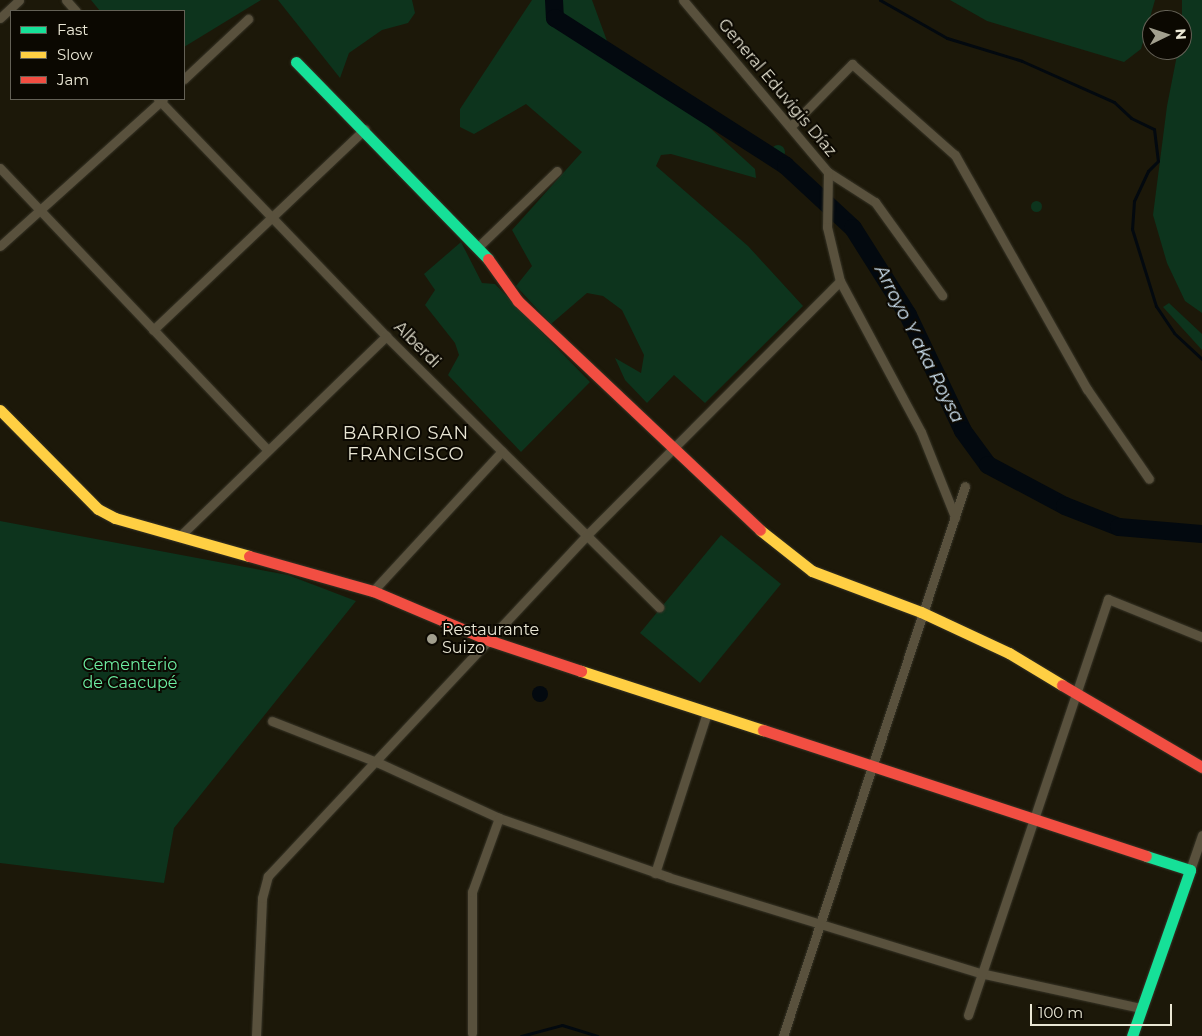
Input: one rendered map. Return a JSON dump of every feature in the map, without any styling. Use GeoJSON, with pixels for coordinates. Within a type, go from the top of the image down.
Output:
{"type":"FeatureCollection","features":[{"type":"Feature","properties":{"kind":"street"},"geometry":{"type":"LineString","coordinates":[[0,18],[19,0]]}},
{"type":"Feature","properties":{"kind":"street"},"geometry":{"type":"LineString","coordinates":[[66,0],[75,10]]}},
{"type":"Feature","properties":{"kind":"street","name":"General Eduvigis Díaz"},"geometry":{"type":"LineString","coordinates":[[683,0],[751,83],[792,125],[828,172],[874,202],[942,295]]}},
{"type":"Feature","properties":{"kind":"street"},"geometry":{"type":"LineString","coordinates":[[185,78],[248,19]]}},
{"type":"Feature","properties":{"kind":"street"},"geometry":{"type":"LineString","coordinates":[[296,62],[365,128],[479,246],[518,301],[675,446],[786,554],[812,571],[921,612],[1009,654],[1202,767]]}},
{"type":"Feature","properties":{"kind":"street"},"geometry":{"type":"LineString","coordinates":[[792,125],[852,64],[955,155],[1087,389],[1149,479]]}},
{"type":"Feature","properties":{"kind":"street"},"geometry":{"type":"LineString","coordinates":[[0,246],[160,100]]}},
{"type":"Feature","properties":{"kind":"street","name":"Alberdi"},"geometry":{"type":"LineString","coordinates":[[160,100],[386,336],[502,451],[585,537],[659,607]]}},
{"type":"Feature","properties":{"kind":"street"},"geometry":{"type":"LineString","coordinates":[[153,330],[365,128]]}},
{"type":"Feature","properties":{"kind":"street"},"geometry":{"type":"LineString","coordinates":[[0,168],[267,449]]}},
{"type":"Feature","properties":{"kind":"street"},"geometry":{"type":"LineString","coordinates":[[479,246],[557,171]]}},
{"type":"Feature","properties":{"kind":"street"},"geometry":{"type":"LineString","coordinates":[[828,172],[827,227],[840,281],[921,432],[955,518]]}},
{"type":"Feature","properties":{"kind":"street"},"geometry":{"type":"LineString","coordinates":[[256,1036],[262,898],[268,876],[378,762],[585,537],[840,281]]}},
{"type":"Feature","properties":{"kind":"street"},"geometry":{"type":"LineString","coordinates":[[181,535],[267,449],[386,336]]}},
{"type":"Feature","properties":{"kind":"street"},"geometry":{"type":"LineString","coordinates":[[0,410],[98,508],[115,518],[181,535],[373,591],[491,641],[869,768],[1190,870]]}},
{"type":"Feature","properties":{"kind":"street"},"geometry":{"type":"LineString","coordinates":[[373,591],[502,451]]}},
{"type":"Feature","properties":{"kind":"street"},"geometry":{"type":"LineString","coordinates":[[783,1036],[869,768],[921,612],[966,486]]}},
{"type":"Feature","properties":{"kind":"street"},"geometry":{"type":"LineString","coordinates":[[968,1015],[980,973],[1074,693],[1108,599],[1202,637]]}},
{"type":"Feature","properties":{"kind":"street"},"geometry":{"type":"LineString","coordinates":[[655,873],[707,713]]}},
{"type":"Feature","properties":{"kind":"street"},"geometry":{"type":"LineString","coordinates":[[272,720],[378,762],[498,818],[655,873],[818,925],[980,973],[1141,1008]]}},
{"type":"Feature","properties":{"kind":"street"},"geometry":{"type":"LineString","coordinates":[[472,1033],[472,892],[498,818]]}},
{"type":"Feature","properties":{"kind":"street"},"geometry":{"type":"LineString","coordinates":[[1132,1036],[1202,835]]}},
{"type":"Feature","properties":{"kind":"green space"},"geometry":{"type":"Polygon","coordinates":[[[91,0],[261,0],[185,46],[185,10],[99,10],[91,0]]]}},
{"type":"Feature","properties":{"kind":"green space"},"geometry":{"type":"Polygon","coordinates":[[[278,0],[412,0],[415,13],[408,23],[382,30],[349,53],[340,78],[278,0]]]}},
{"type":"Feature","properties":{"kind":"green space"},"geometry":{"type":"Polygon","coordinates":[[[532,0],[592,0],[607,41],[628,68],[698,117],[755,169],[756,178],[671,154],[661,155],[656,166],[748,246],[803,306],[705,403],[674,375],[647,403],[625,380],[615,358],[641,373],[644,355],[622,310],[603,296],[587,293],[551,324],[516,286],[532,266],[512,230],[582,152],[526,104],[474,134],[460,127],[460,109],[532,0]]]}},
{"type":"Feature","properties":{"kind":"green space"},"geometry":{"type":"Polygon","coordinates":[[[950,0],[1155,0],[1152,10],[1142,10],[1141,49],[1124,62],[987,21],[950,0]]]}},
{"type":"Feature","properties":{"kind":"green space"},"geometry":{"type":"Polygon","coordinates":[[[1182,0],[1202,0],[1202,313],[1185,301],[1167,263],[1153,215],[1167,106],[1176,60],[1192,60],[1192,10],[1182,10],[1182,0]]]}},
{"type":"Feature","properties":{"kind":"green space"},"geometry":{"type":"Polygon","coordinates":[[[778,145],[783,147],[785,152],[783,157],[778,159],[773,157],[771,152],[773,147],[778,145]]]}},
{"type":"Feature","properties":{"kind":"green space"},"geometry":{"type":"Polygon","coordinates":[[[1036,200],[1042,206],[1036,212],[1030,206],[1036,200]]]}},
{"type":"Feature","properties":{"kind":"green space"},"geometry":{"type":"Polygon","coordinates":[[[461,242],[482,283],[495,284],[590,382],[521,452],[448,375],[459,355],[455,343],[425,305],[435,290],[424,274],[461,242]]]}},
{"type":"Feature","properties":{"kind":"green space"},"geometry":{"type":"Polygon","coordinates":[[[1169,303],[1202,334],[1202,350],[1163,307],[1169,303]]]}},
{"type":"Feature","properties":{"kind":"green space","name":"Cementerio de Caacupé"},"geometry":{"type":"Polygon","coordinates":[[[0,521],[288,575],[356,601],[174,828],[164,883],[0,863],[0,521]]]}},
{"type":"Feature","properties":{"kind":"green space"},"geometry":{"type":"Polygon","coordinates":[[[721,535],[781,584],[700,683],[640,633],[721,535]]]}},
{"type":"Feature","properties":{"kind":"shaded area"},"geometry":{"type":"Polygon","coordinates":[[[540,686],[546,688],[548,694],[546,700],[540,702],[534,700],[532,694],[534,688],[540,686]]]}},
{"type":"Feature","properties":{"kind":"waterway","name":"Arroyo Y aka Roysa"},"geometry":{"type":"LineString","coordinates":[[554,0],[555,18],[786,166],[853,228],[908,315],[963,431],[988,465],[1065,506],[1119,527],[1202,534]]}},
{"type":"Feature","properties":{"kind":"waterway"},"geometry":{"type":"LineString","coordinates":[[880,0],[947,38],[1022,61],[1114,102],[1131,118],[1154,129],[1158,161],[1148,171],[1134,201],[1132,229],[1156,306],[1174,333],[1202,359]]}},
{"type":"Feature","properties":{"kind":"waterway"},"geometry":{"type":"LineString","coordinates":[[521,1036],[562,1025],[597,1036]]}},
{"type":"Feature","properties":{"kind":"traffic: fast"},"geometry":{"type":"LineString","coordinates":[[296,62],[488,259]]}},
{"type":"Feature","properties":{"kind":"traffic: fast"},"geometry":{"type":"LineString","coordinates":[[1132,1036],[1190,870],[1146,856]]}},
{"type":"Feature","properties":{"kind":"traffic: slow"},"geometry":{"type":"LineString","coordinates":[[0,410],[98,509],[115,518],[249,556]]}},
{"type":"Feature","properties":{"kind":"traffic: slow"},"geometry":{"type":"LineString","coordinates":[[760,530],[812,571],[921,612],[1009,653],[1062,685]]}},
{"type":"Feature","properties":{"kind":"traffic: slow"},"geometry":{"type":"LineString","coordinates":[[581,671],[763,730]]}},
{"type":"Feature","properties":{"kind":"traffic: jam"},"geometry":{"type":"LineString","coordinates":[[488,259],[518,301],[760,530]]}},
{"type":"Feature","properties":{"kind":"traffic: jam"},"geometry":{"type":"LineString","coordinates":[[249,556],[373,591],[491,641],[581,671]]}},
{"type":"Feature","properties":{"kind":"traffic: jam"},"geometry":{"type":"LineString","coordinates":[[1062,685],[1202,767]]}},
{"type":"Feature","properties":{"kind":"traffic: jam"},"geometry":{"type":"LineString","coordinates":[[763,730],[1146,856]]}},
{"type":"Feature","properties":{"kind":"place","name":"Restaurante Suizo"},"geometry":{"type":"Point","coordinates":[432,639]}},
{"type":"Feature","properties":{"kind":"district","name":"BARRIO SAN FRANCISCO"},"geometry":{"type":"Point","coordinates":[406,444]}}]}
